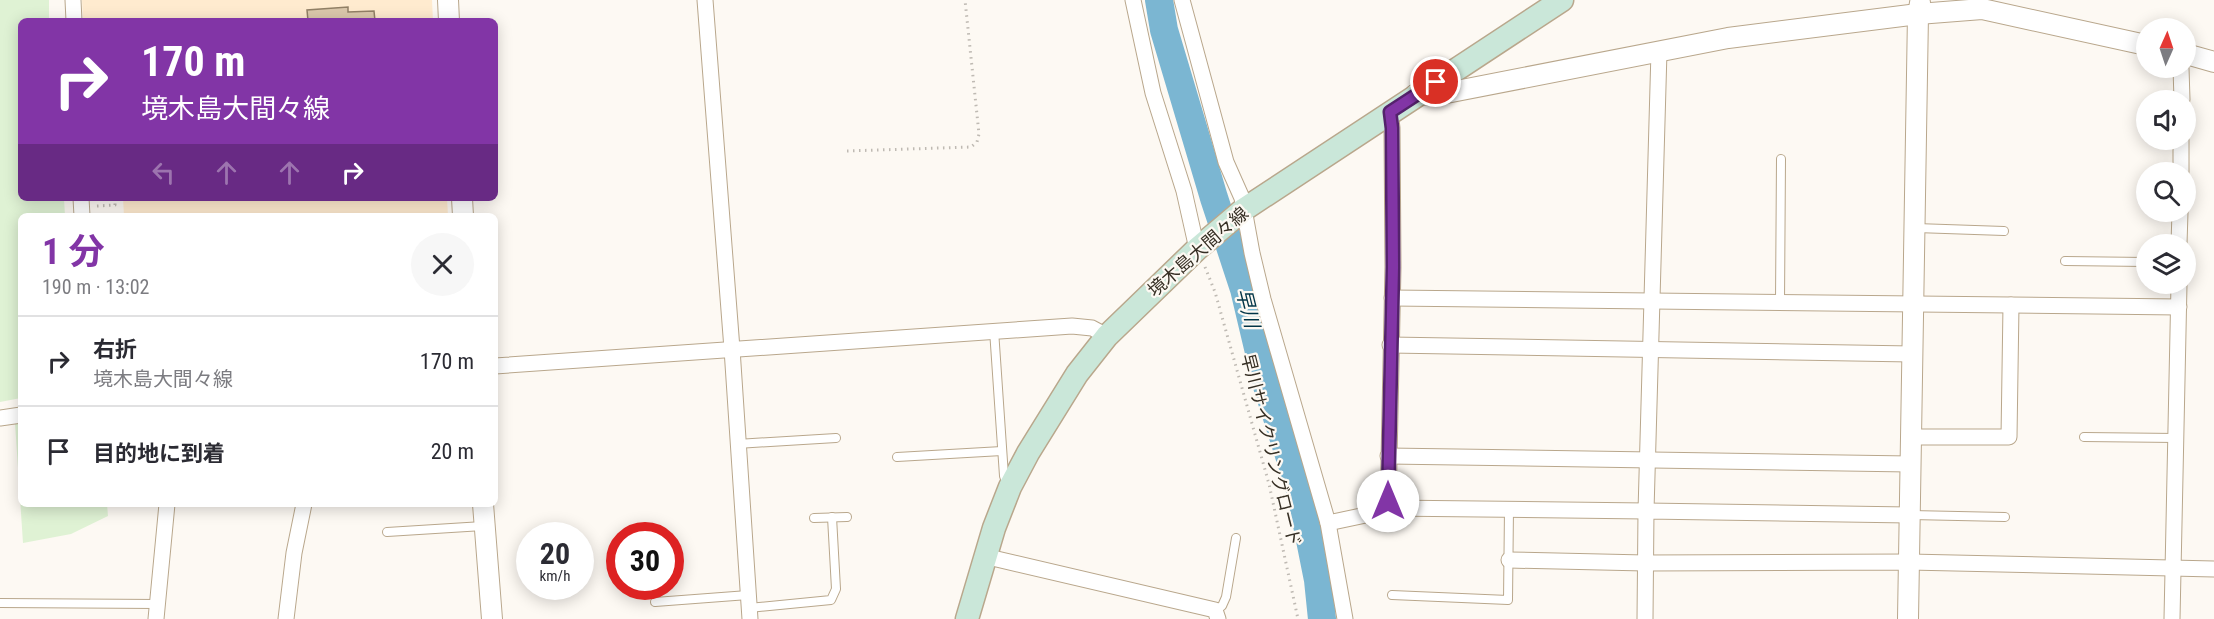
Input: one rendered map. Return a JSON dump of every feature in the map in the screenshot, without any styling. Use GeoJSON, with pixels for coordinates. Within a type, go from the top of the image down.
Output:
{"type":"FeatureCollection","features":[{"type":"Feature","properties":{"kind":"main road","name":"境木島大間々線"},"geometry":{"type":"LineString","coordinates":[[967,619],[984,556],[1010,487],[1050,415],[1077,374],[1107,336],[1201,252],[1240,213],[1557,2]]}},
{"type":"Feature","properties":{"kind":"street"},"geometry":{"type":"LineString","coordinates":[[73,0],[74,18]]}},
{"type":"Feature","properties":{"kind":"street"},"geometry":{"type":"LineString","coordinates":[[448,0],[449,18]]}},
{"type":"Feature","properties":{"kind":"street"},"geometry":{"type":"LineString","coordinates":[[705,0],[749,607]]}},
{"type":"Feature","properties":{"kind":"street"},"geometry":{"type":"LineString","coordinates":[[1133,0],[1153,93],[1185,191],[1201,252]]}},
{"type":"Feature","properties":{"kind":"street"},"geometry":{"type":"LineString","coordinates":[[1182,0],[1226,162],[1242,198],[1240,213],[1328,523],[1346,619]]}},
{"type":"Feature","properties":{"kind":"street"},"geometry":{"type":"LineString","coordinates":[[1416,94],[1436,95],[1728,38],[1919,7],[1982,9],[2136,43]]}},
{"type":"Feature","properties":{"kind":"street"},"geometry":{"type":"LineString","coordinates":[[1908,619],[1919,7]]}},
{"type":"Feature","properties":{"kind":"street"},"geometry":{"type":"LineString","coordinates":[[1645,619],[1646,460],[1659,51]]}},
{"type":"Feature","properties":{"kind":"street"},"geometry":{"type":"LineString","coordinates":[[2196,57],[2214,62]]}},
{"type":"Feature","properties":{"kind":"street"},"geometry":{"type":"LineString","coordinates":[[1388,508],[1392,298],[1392,128],[1390,112]]}},
{"type":"Feature","properties":{"kind":"street"},"geometry":{"type":"LineString","coordinates":[[2172,619],[2179,294]]}},
{"type":"Feature","properties":{"kind":"street"},"geometry":{"type":"LineString","coordinates":[[1392,298],[2179,307]]}},
{"type":"Feature","properties":{"kind":"street"},"geometry":{"type":"LineString","coordinates":[[1911,437],[2009,437],[2011,305]]}},
{"type":"Feature","properties":{"kind":"street"},"geometry":{"type":"LineString","coordinates":[[498,366],[1072,326],[1092,328],[1107,336]]}},
{"type":"Feature","properties":{"kind":"street"},"geometry":{"type":"LineString","coordinates":[[1390,345],[1912,354]]}},
{"type":"Feature","properties":{"kind":"street"},"geometry":{"type":"LineString","coordinates":[[0,418],[18,415]]}},
{"type":"Feature","properties":{"kind":"street"},"geometry":{"type":"LineString","coordinates":[[1388,456],[1910,464]]}},
{"type":"Feature","properties":{"kind":"street"},"geometry":{"type":"LineString","coordinates":[[157,612],[167,507]]}},
{"type":"Feature","properties":{"kind":"street"},"geometry":{"type":"LineString","coordinates":[[286,619],[294,553],[303,507]]}},
{"type":"Feature","properties":{"kind":"street"},"geometry":{"type":"LineString","coordinates":[[483,507],[492,619]]}},
{"type":"Feature","properties":{"kind":"street"},"geometry":{"type":"LineString","coordinates":[[1328,523],[1380,512],[1388,508],[1909,515]]}},
{"type":"Feature","properties":{"kind":"street"},"geometry":{"type":"LineString","coordinates":[[984,556],[1216,615]]}},
{"type":"Feature","properties":{"kind":"street"},"geometry":{"type":"LineString","coordinates":[[1509,560],[1646,563],[1909,562],[2214,569]]}},
{"type":"Feature","properties":{"kind":"lane"},"geometry":{"type":"LineString","coordinates":[[1779,302],[1781,159]]}},
{"type":"Feature","properties":{"kind":"lane"},"geometry":{"type":"LineString","coordinates":[[1914,228],[2004,231]]}},
{"type":"Feature","properties":{"kind":"lane"},"geometry":{"type":"LineString","coordinates":[[2066,261],[2136,262]]}},
{"type":"Feature","properties":{"kind":"lane"},"geometry":{"type":"LineString","coordinates":[[994,330],[1004,476],[1010,487]]}},
{"type":"Feature","properties":{"kind":"lane"},"geometry":{"type":"LineString","coordinates":[[2084,437],[2176,438]]}},
{"type":"Feature","properties":{"kind":"lane"},"geometry":{"type":"LineString","coordinates":[[737,444],[836,438]]}},
{"type":"Feature","properties":{"kind":"lane"},"geometry":{"type":"LineString","coordinates":[[897,458],[1002,451]]}},
{"type":"Feature","properties":{"kind":"lane"},"geometry":{"type":"LineString","coordinates":[[1392,595],[1508,600],[1509,509]]}},
{"type":"Feature","properties":{"kind":"lane"},"geometry":{"type":"LineString","coordinates":[[1909,515],[2005,517]]}},
{"type":"Feature","properties":{"kind":"lane"},"geometry":{"type":"LineString","coordinates":[[655,602],[749,607],[831,600],[836,589],[831,517]]}},
{"type":"Feature","properties":{"kind":"lane"},"geometry":{"type":"LineString","coordinates":[[814,518],[847,517]]}},
{"type":"Feature","properties":{"kind":"lane"},"geometry":{"type":"LineString","coordinates":[[387,532],[485,525]]}},
{"type":"Feature","properties":{"kind":"lane"},"geometry":{"type":"LineString","coordinates":[[1216,615],[1226,597],[1236,537]]}},
{"type":"Feature","properties":{"kind":"lane"},"geometry":{"type":"LineString","coordinates":[[0,603],[157,612]]}},
{"type":"Feature","properties":{"kind":"path"},"geometry":{"type":"LineString","coordinates":[[847,151],[971,147],[977,142],[979,134],[965,0]]}},
{"type":"Feature","properties":{"kind":"path"},"geometry":{"type":"LineString","coordinates":[[84,207],[115,205],[115,201]]}},
{"type":"Feature","properties":{"kind":"path","name":"早川サイクリングロード"},"geometry":{"type":"LineString","coordinates":[[1201,252],[1215,292],[1266,473],[1298,619]]}},
{"type":"Feature","properties":{"kind":"shaded area"},"geometry":{"type":"Polygon","coordinates":[[[82,0],[432,0],[433,18],[83,18],[82,0]]]}},
{"type":"Feature","properties":{"kind":"shaded area"},"geometry":{"type":"Polygon","coordinates":[[[123,201],[447,201],[448,213],[124,213],[123,201]]]}},
{"type":"Feature","properties":{"kind":"green space"},"geometry":{"type":"Polygon","coordinates":[[[0,0],[49,0],[49,18],[18,18],[18,201],[64,201],[65,213],[18,213],[18,399],[0,402],[0,0]]]}},
{"type":"Feature","properties":{"kind":"green space"},"geometry":{"type":"Polygon","coordinates":[[[18,422],[18,468],[15,423],[18,422]]]}},
{"type":"Feature","properties":{"kind":"green space"},"geometry":{"type":"Polygon","coordinates":[[[21,507],[107,507],[108,516],[71,534],[23,543],[21,507]]]}},
{"type":"Feature","properties":{"kind":"building"},"geometry":{"type":"Polygon","coordinates":[[[348,7],[348,12],[374,11],[375,18],[308,18],[307,10],[348,7]]]}},
{"type":"Feature","properties":{"kind":"waterway","name":"早川"},"geometry":{"type":"LineString","coordinates":[[1159,0],[1164,30],[1214,198],[1244,289],[1267,386],[1300,490],[1318,580],[1322,619]]}},
{"type":"Feature","properties":{"kind":"route"},"geometry":{"type":"LineString","coordinates":[[1388,501],[1393,267],[1390,112],[1436,82]]}}]}
